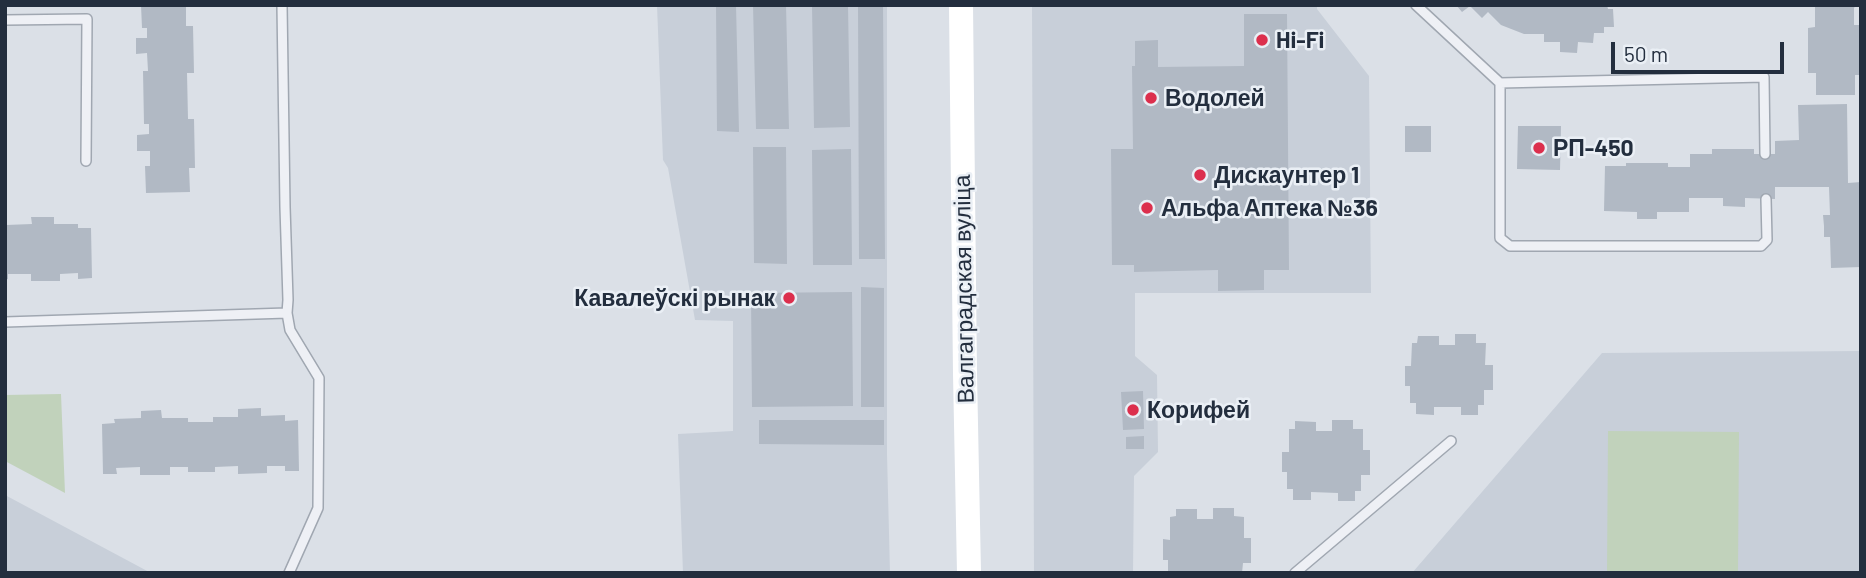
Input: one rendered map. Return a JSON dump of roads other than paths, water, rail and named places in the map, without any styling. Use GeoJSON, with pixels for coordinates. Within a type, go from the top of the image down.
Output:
{"type":"FeatureCollection","features":[{"type":"Feature","properties":{"kind":"main road","name":"Валгаградская вуліца"},"geometry":{"type":"LineString","coordinates":[[961,5],[969,573]]}},
{"type":"Feature","properties":{"kind":"lane"},"geometry":{"type":"LineString","coordinates":[[282,5],[287,313],[290,330],[319,378],[318,508],[289,573]]}},
{"type":"Feature","properties":{"kind":"lane"},"geometry":{"type":"LineString","coordinates":[[1416,5],[1500,83],[1764,77],[1765,154]]}},
{"type":"Feature","properties":{"kind":"lane"},"geometry":{"type":"LineString","coordinates":[[5,20],[87,19],[86,161]]}},
{"type":"Feature","properties":{"kind":"lane"},"geometry":{"type":"LineString","coordinates":[[1500,83],[1500,238],[1510,246],[1761,246],[1767,240],[1766,199]]}},
{"type":"Feature","properties":{"kind":"lane"},"geometry":{"type":"LineString","coordinates":[[5,322],[287,313]]}},
{"type":"Feature","properties":{"kind":"lane"},"geometry":{"type":"LineString","coordinates":[[1295,573],[1451,441]]}},
{"type":"Feature","properties":{"kind":"place","name":"Hi-Fi"},"geometry":{"type":"Point","coordinates":[1262,40]}},
{"type":"Feature","properties":{"kind":"place","name":"Водолей"},"geometry":{"type":"Point","coordinates":[1151,98]}},
{"type":"Feature","properties":{"kind":"place","name":"РП-450"},"geometry":{"type":"Point","coordinates":[1539,148]}},
{"type":"Feature","properties":{"kind":"place","name":"Дискаунтер 1"},"geometry":{"type":"Point","coordinates":[1200,175]}},
{"type":"Feature","properties":{"kind":"place","name":"Альфа Аптека №36"},"geometry":{"type":"Point","coordinates":[1147,208]}},
{"type":"Feature","properties":{"kind":"place","name":"Кавалеўскі рынак"},"geometry":{"type":"Point","coordinates":[789,298]}},
{"type":"Feature","properties":{"kind":"place","name":"Корифей"},"geometry":{"type":"Point","coordinates":[1133,410]}}]}
